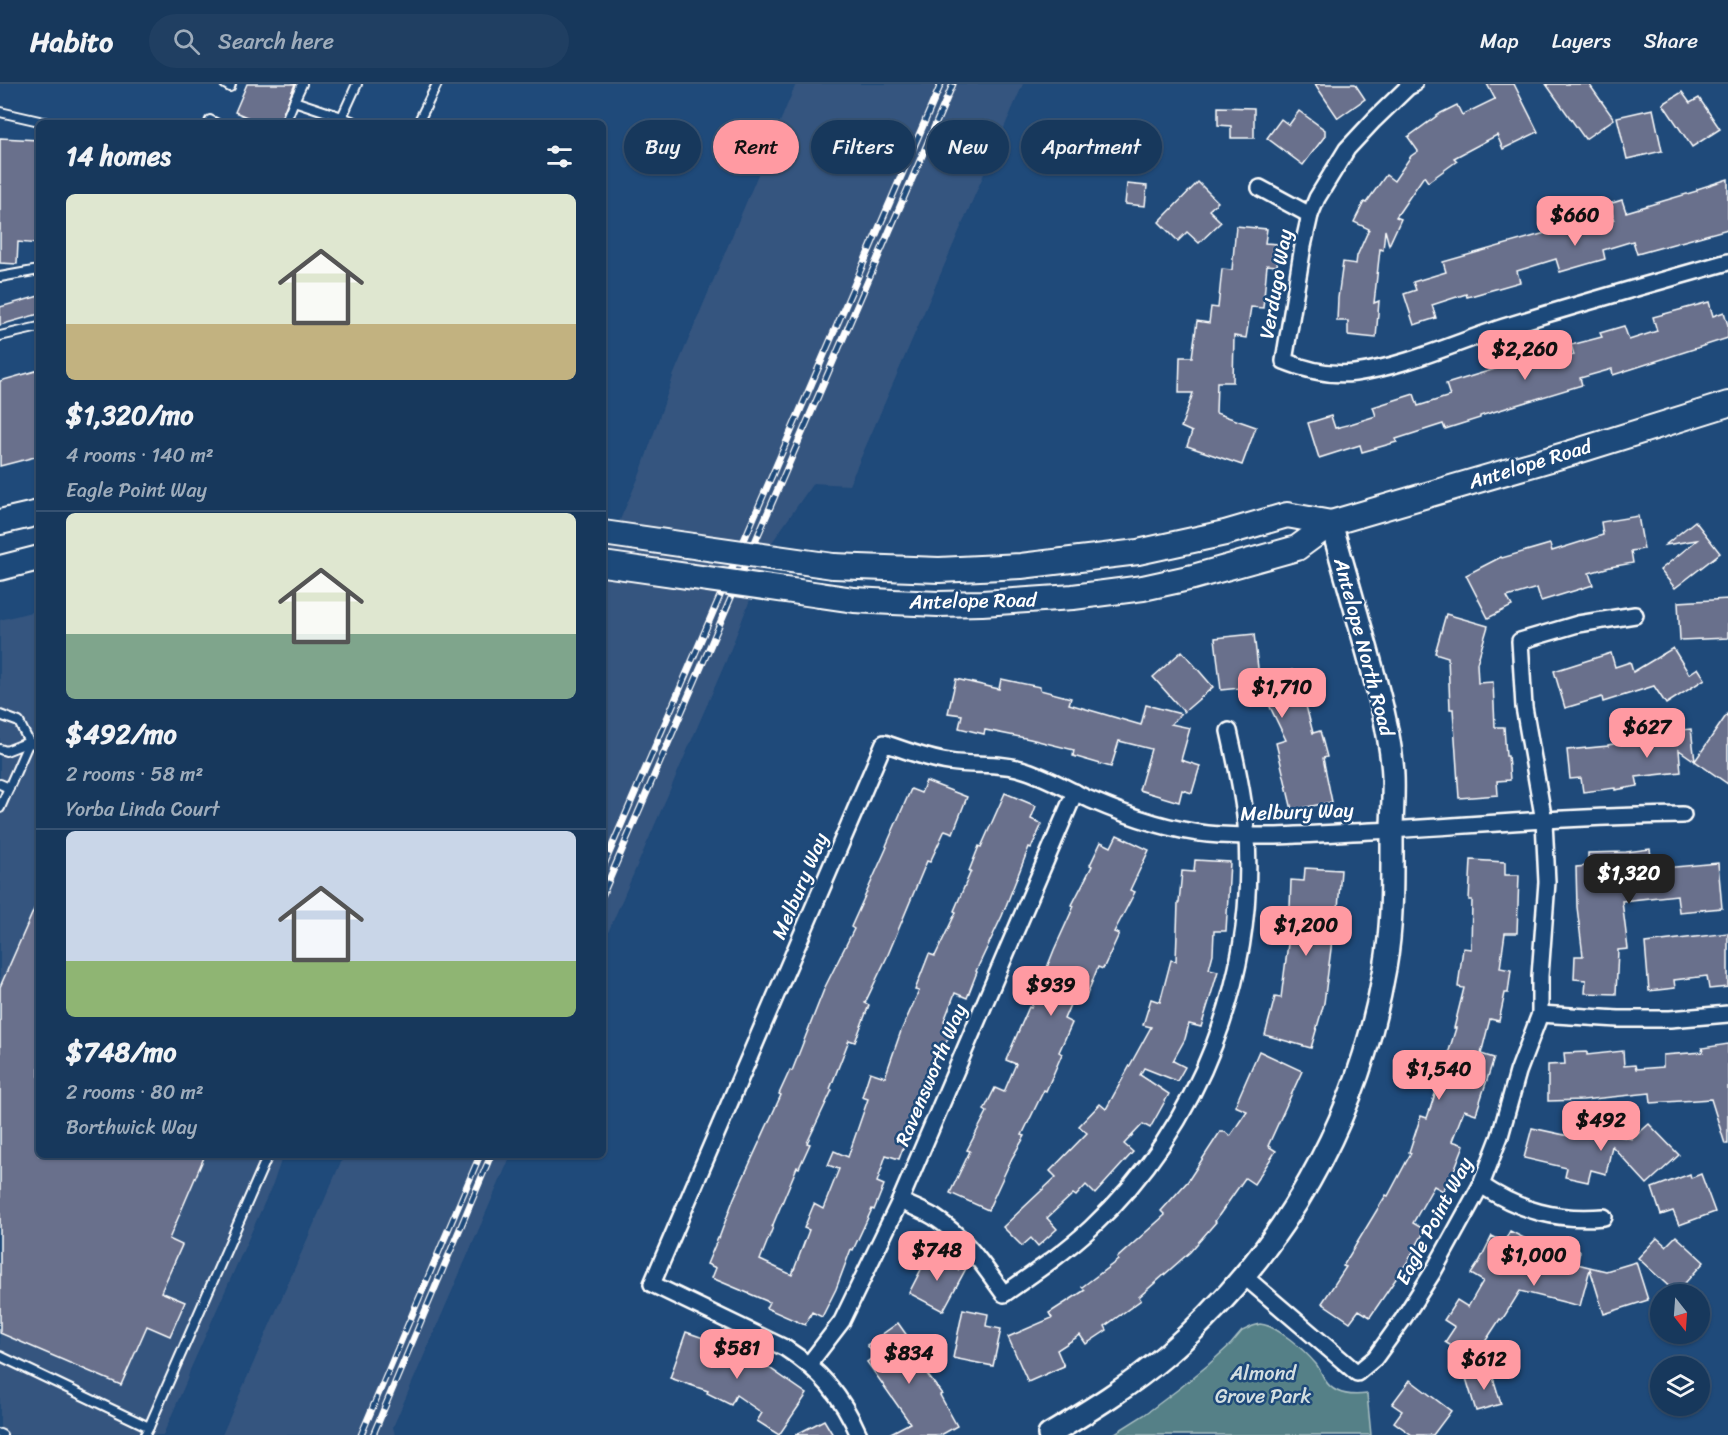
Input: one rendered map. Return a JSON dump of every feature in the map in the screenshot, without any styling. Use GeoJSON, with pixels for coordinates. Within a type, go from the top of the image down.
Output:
{"type":"FeatureCollection","features":[{"type":"Feature","properties":{"kind":"main road","name":"Antelope Road"},"geometry":{"type":"LineString","coordinates":[[606,564],[854,600],[915,603],[982,603],[1073,597],[1143,588],[1193,577],[1297,548],[1331,523],[1571,453],[1728,404]]}},
{"type":"Feature","properties":{"kind":"main road"},"geometry":{"type":"LineString","coordinates":[[0,522],[36,514]]}},
{"type":"Feature","properties":{"kind":"main road","name":"Antelope Road"},"geometry":{"type":"LineString","coordinates":[[606,533],[833,566],[939,570],[1021,566],[1138,552],[1215,535],[1287,515],[1331,523]]}},
{"type":"Feature","properties":{"kind":"main road","name":"Antelope North Road"},"geometry":{"type":"LineString","coordinates":[[1049,1435],[1121,1390],[1165,1356],[1206,1318],[1245,1276],[1278,1233],[1324,1156],[1347,1106],[1365,1053],[1379,999],[1389,933],[1393,878],[1393,764],[1383,709],[1331,523]]}},
{"type":"Feature","properties":{"kind":"main road"},"geometry":{"type":"LineString","coordinates":[[0,568],[36,559]]}},
{"type":"Feature","properties":{"kind":"street","name":"Verdugo Way"},"geometry":{"type":"LineString","coordinates":[[1409,85],[1347,149],[1317,198],[1310,215],[1303,246],[1284,361],[1325,373],[1353,373],[1379,368],[1503,327],[1728,262]]}},
{"type":"Feature","properties":{"kind":"street","name":"Verdugo Way"},"geometry":{"type":"LineString","coordinates":[[1260,188],[1310,215]]}},
{"type":"Feature","properties":{"kind":"street","name":"Eagle Point Way"},"geometry":{"type":"LineString","coordinates":[[1245,1276],[1357,1373],[1375,1358],[1433,1272],[1481,1185],[1500,1136],[1518,1072],[1540,1014],[1540,976],[1547,882],[1544,821],[1524,707],[1520,641],[1578,624],[1635,615]]}},
{"type":"Feature","properties":{"kind":"street"},"geometry":{"type":"LineString","coordinates":[[900,1201],[933,1216],[955,1233],[975,1253],[1004,1294],[1051,1261],[1090,1228],[1120,1197],[1153,1157],[1177,1122],[1215,1044],[1239,962],[1246,910],[1246,837],[1239,773],[1229,731]]}},
{"type":"Feature","properties":{"kind":"street","name":"Melbury Way"},"geometry":{"type":"LineString","coordinates":[[859,1435],[842,1400],[809,1364],[785,1348],[652,1284],[884,743],[922,756],[949,762],[1019,768],[1046,777],[1124,813],[1157,824],[1205,833],[1246,837],[1683,815]]}},
{"type":"Feature","properties":{"kind":"street","name":"Ravensworth Way"},"geometry":{"type":"LineString","coordinates":[[809,1364],[842,1321],[900,1201],[1075,792]]}},
{"type":"Feature","properties":{"kind":"street"},"geometry":{"type":"LineString","coordinates":[[1540,1014],[1618,1019],[1728,1014]]}},
{"type":"Feature","properties":{"kind":"street"},"geometry":{"type":"LineString","coordinates":[[1481,1185],[1493,1193],[1537,1212],[1581,1219],[1604,1217]]}},
{"type":"Feature","properties":{"kind":"lane"},"geometry":{"type":"LineString","coordinates":[[225,84],[230,87],[231,84]]}},
{"type":"Feature","properties":{"kind":"lane"},"geometry":{"type":"LineString","coordinates":[[286,120],[302,84]]}},
{"type":"Feature","properties":{"kind":"lane"},"geometry":{"type":"LineString","coordinates":[[342,117],[357,84]]}},
{"type":"Feature","properties":{"kind":"lane"},"geometry":{"type":"LineString","coordinates":[[419,120],[437,84]]}},
{"type":"Feature","properties":{"kind":"lane"},"geometry":{"type":"LineString","coordinates":[[294,101],[350,120]]}},
{"type":"Feature","properties":{"kind":"lane"},"geometry":{"type":"LineString","coordinates":[[0,112],[36,120]]}},
{"type":"Feature","properties":{"kind":"lane"},"geometry":{"type":"LineString","coordinates":[[0,277],[36,271]]}},
{"type":"Feature","properties":{"kind":"lane"},"geometry":{"type":"LineString","coordinates":[[0,336],[36,328]]}},
{"type":"Feature","properties":{"kind":"lane"},"geometry":{"type":"LineString","coordinates":[[0,715],[19,722],[29,742],[36,745]]}},
{"type":"Feature","properties":{"kind":"lane"},"geometry":{"type":"LineString","coordinates":[[0,749],[6,751],[29,742]]}},
{"type":"Feature","properties":{"kind":"lane"},"geometry":{"type":"LineString","coordinates":[[0,808],[29,742]]}},
{"type":"Feature","properties":{"kind":"lane"},"geometry":{"type":"LineString","coordinates":[[0,784],[9,788]]}},
{"type":"Feature","properties":{"kind":"lane"},"geometry":{"type":"LineString","coordinates":[[145,1435],[267,1158]]}},
{"type":"Feature","properties":{"kind":"lane"},"geometry":{"type":"LineString","coordinates":[[0,1356],[149,1427]]}},
{"type":"Feature","properties":{"kind":"shaded area"},"geometry":{"type":"Polygon","coordinates":[[[796,84],[1023,84],[1007,120],[927,120],[927,174],[984,174],[849,485],[813,483],[773,541],[726,661],[606,937],[606,552],[640,474],[674,374],[758,174],[799,174],[799,120],[781,120],[796,84]]]}},
{"type":"Feature","properties":{"kind":"shaded area"},"geometry":{"type":"Polygon","coordinates":[[[36,611],[36,1158],[282,1158],[163,1435],[0,1435],[0,620],[36,611]]]}},
{"type":"Feature","properties":{"kind":"shaded area"},"geometry":{"type":"Polygon","coordinates":[[[343,1158],[510,1158],[393,1427],[395,1435],[222,1435],[343,1158]]]}},
{"type":"Feature","properties":{"kind":"green space","name":"Almond Grove Park"},"geometry":{"type":"Polygon","coordinates":[[[1260,1324],[1274,1329],[1298,1346],[1316,1364],[1333,1389],[1355,1395],[1367,1394],[1371,1435],[1112,1435],[1180,1388],[1231,1344],[1242,1331],[1260,1324]]]}},
{"type":"Feature","properties":{"kind":"building"},"geometry":{"type":"Polygon","coordinates":[[[247,84],[295,84],[280,120],[254,120],[235,112],[247,84]]]}},
{"type":"Feature","properties":{"kind":"building"},"geometry":{"type":"Polygon","coordinates":[[[1315,84],[1355,84],[1365,99],[1338,118],[1315,84]]]}},
{"type":"Feature","properties":{"kind":"building"},"geometry":{"type":"Polygon","coordinates":[[[1487,84],[1514,84],[1538,132],[1503,149],[1497,135],[1454,158],[1457,161],[1428,182],[1424,176],[1396,217],[1401,219],[1389,245],[1385,230],[1383,250],[1380,249],[1374,303],[1379,301],[1376,338],[1348,335],[1348,321],[1337,321],[1338,298],[1343,262],[1356,264],[1357,256],[1369,229],[1354,222],[1364,202],[1366,203],[1386,175],[1394,181],[1411,156],[1418,151],[1408,137],[1441,113],[1457,105],[1462,115],[1495,99],[1487,84]]]}},
{"type":"Feature","properties":{"kind":"building"},"geometry":{"type":"Polygon","coordinates":[[[1546,84],[1589,84],[1614,119],[1585,139],[1546,84]]]}},
{"type":"Feature","properties":{"kind":"building"},"geometry":{"type":"Polygon","coordinates":[[[1682,92],[1690,103],[1699,98],[1720,129],[1692,147],[1663,104],[1682,92]]]}},
{"type":"Feature","properties":{"kind":"building"},"geometry":{"type":"Polygon","coordinates":[[[1218,107],[1254,108],[1254,138],[1231,138],[1231,126],[1218,125],[1218,107]]]}},
{"type":"Feature","properties":{"kind":"building"},"geometry":{"type":"Polygon","coordinates":[[[1653,109],[1662,151],[1627,159],[1617,117],[1653,109]]]}},
{"type":"Feature","properties":{"kind":"building"},"geometry":{"type":"Polygon","coordinates":[[[1299,111],[1325,130],[1325,136],[1303,165],[1267,138],[1281,119],[1289,125],[1299,111]]]}},
{"type":"Feature","properties":{"kind":"building"},"geometry":{"type":"Polygon","coordinates":[[[0,138],[36,140],[36,244],[18,242],[17,264],[0,263],[0,138]]]}},
{"type":"Feature","properties":{"kind":"building"},"geometry":{"type":"Polygon","coordinates":[[[1728,179],[1728,229],[1637,254],[1633,241],[1603,250],[1605,259],[1560,272],[1556,259],[1517,271],[1520,282],[1467,297],[1466,294],[1432,305],[1436,318],[1414,325],[1404,294],[1416,290],[1413,282],[1446,272],[1443,262],[1563,228],[1565,234],[1614,219],[1609,204],[1622,200],[1626,212],[1697,191],[1697,189],[1728,179]]]}},
{"type":"Feature","properties":{"kind":"building"},"geometry":{"type":"Polygon","coordinates":[[[1198,182],[1218,202],[1209,210],[1221,222],[1199,243],[1187,232],[1178,241],[1159,222],[1198,182]]]}},
{"type":"Feature","properties":{"kind":"building"},"geometry":{"type":"Polygon","coordinates":[[[1127,184],[1147,186],[1145,206],[1125,204],[1127,184]]]}},
{"type":"Feature","properties":{"kind":"building"},"geometry":{"type":"Polygon","coordinates":[[[1236,226],[1267,229],[1265,243],[1279,244],[1277,266],[1267,265],[1263,308],[1251,307],[1246,338],[1234,336],[1233,382],[1217,382],[1216,413],[1256,427],[1242,465],[1187,446],[1192,432],[1181,427],[1193,393],[1179,393],[1180,357],[1192,357],[1197,321],[1209,323],[1211,307],[1218,308],[1222,269],[1232,270],[1236,226]]]}},
{"type":"Feature","properties":{"kind":"building"},"geometry":{"type":"Polygon","coordinates":[[[36,297],[36,315],[0,325],[0,307],[36,297]]]}},
{"type":"Feature","properties":{"kind":"building"},"geometry":{"type":"Polygon","coordinates":[[[1709,302],[1713,316],[1724,312],[1728,325],[1728,338],[1613,375],[1612,369],[1580,378],[1582,385],[1445,429],[1443,424],[1396,439],[1397,442],[1362,452],[1360,445],[1319,458],[1308,423],[1331,416],[1335,428],[1347,425],[1376,416],[1373,407],[1414,394],[1418,406],[1450,396],[1446,384],[1518,362],[1516,357],[1539,350],[1543,364],[1574,355],[1571,345],[1602,337],[1600,333],[1624,326],[1629,340],[1657,331],[1653,317],[1709,302]]]}},
{"type":"Feature","properties":{"kind":"building"},"geometry":{"type":"Polygon","coordinates":[[[36,371],[36,457],[0,466],[0,381],[36,371]]]}},
{"type":"Feature","properties":{"kind":"building"},"geometry":{"type":"Polygon","coordinates":[[[1638,516],[1644,549],[1631,551],[1633,563],[1589,573],[1593,585],[1541,601],[1537,588],[1507,597],[1512,606],[1488,618],[1466,575],[1501,557],[1550,544],[1552,551],[1603,535],[1601,522],[1638,516]]]}},
{"type":"Feature","properties":{"kind":"building"},"geometry":{"type":"Polygon","coordinates":[[[1695,521],[1720,553],[1675,588],[1660,570],[1697,540],[1665,545],[1695,521]]]}},
{"type":"Feature","properties":{"kind":"building"},"geometry":{"type":"Polygon","coordinates":[[[1728,599],[1728,638],[1680,640],[1678,602],[1728,599]]]}},
{"type":"Feature","properties":{"kind":"building"},"geometry":{"type":"Polygon","coordinates":[[[1446,614],[1488,626],[1477,663],[1478,683],[1493,682],[1495,727],[1504,727],[1510,780],[1497,781],[1498,795],[1459,798],[1453,709],[1450,709],[1448,657],[1435,653],[1446,614]]]}},
{"type":"Feature","properties":{"kind":"building"},"geometry":{"type":"Polygon","coordinates":[[[1254,634],[1260,685],[1292,670],[1297,681],[1308,676],[1319,699],[1306,706],[1313,733],[1320,731],[1327,757],[1323,758],[1332,802],[1292,810],[1276,743],[1286,740],[1260,686],[1221,690],[1215,638],[1254,634]]]}},
{"type":"Feature","properties":{"kind":"building"},"geometry":{"type":"Polygon","coordinates":[[[1673,648],[1689,674],[1698,668],[1705,679],[1666,704],[1654,686],[1603,702],[1602,697],[1565,708],[1554,671],[1611,653],[1615,667],[1630,662],[1633,672],[1673,648]]]}},
{"type":"Feature","properties":{"kind":"building"},"geometry":{"type":"Polygon","coordinates":[[[1182,651],[1213,687],[1184,712],[1153,677],[1182,651]]]}},
{"type":"Feature","properties":{"kind":"building"},"geometry":{"type":"Polygon","coordinates":[[[956,679],[999,689],[1001,679],[1040,687],[1040,690],[1071,698],[1069,704],[1141,725],[1146,705],[1181,714],[1171,724],[1190,728],[1181,760],[1200,766],[1192,793],[1182,790],[1179,802],[1139,790],[1151,749],[1119,741],[1111,767],[1073,756],[1074,750],[985,730],[984,734],[959,728],[962,715],[948,713],[956,679]]]}},
{"type":"Feature","properties":{"kind":"building"},"geometry":{"type":"Polygon","coordinates":[[[1728,713],[1728,784],[1679,750],[1681,772],[1636,777],[1638,786],[1583,792],[1581,778],[1570,779],[1567,750],[1608,746],[1654,737],[1653,733],[1691,729],[1695,761],[1728,713]]]}},
{"type":"Feature","properties":{"kind":"building"},"geometry":{"type":"Polygon","coordinates":[[[926,781],[967,797],[953,833],[945,830],[930,862],[927,861],[865,1003],[869,1005],[855,1042],[849,1040],[830,1089],[832,1090],[807,1143],[810,1144],[799,1168],[797,1167],[772,1227],[760,1260],[792,1275],[809,1230],[804,1228],[814,1204],[823,1209],[839,1169],[828,1165],[834,1151],[848,1157],[868,1099],[862,1097],[870,1072],[885,1077],[901,1031],[919,991],[915,990],[929,954],[935,956],[956,912],[954,911],[979,846],[981,847],[1005,793],[1036,806],[1031,819],[1042,824],[1031,848],[1029,847],[1002,916],[976,971],[967,998],[955,993],[944,1021],[954,1026],[943,1049],[941,1048],[899,1159],[886,1155],[877,1182],[884,1185],[874,1210],[872,1209],[853,1250],[851,1249],[836,1289],[822,1317],[812,1312],[805,1325],[766,1308],[769,1302],[712,1278],[716,1268],[707,1264],[781,1095],[779,1094],[790,1070],[792,1071],[825,987],[854,929],[851,927],[911,789],[921,793],[926,781]]]}},
{"type":"Feature","properties":{"kind":"building"},"geometry":{"type":"Polygon","coordinates":[[[1117,835],[1149,850],[1130,890],[1135,892],[1114,932],[1119,934],[1103,969],[1098,967],[1086,997],[1075,993],[1064,1019],[1072,1023],[1059,1052],[1062,1054],[988,1210],[950,1193],[970,1151],[967,1150],[987,1112],[984,1110],[995,1088],[1004,1092],[1016,1064],[1006,1060],[1029,1007],[1031,1008],[1074,906],[1072,905],[1092,866],[1090,865],[1101,842],[1111,847],[1117,835]]]}},
{"type":"Feature","properties":{"kind":"building"},"geometry":{"type":"Polygon","coordinates":[[[1650,849],[1652,863],[1664,862],[1664,868],[1718,863],[1722,908],[1679,912],[1677,895],[1622,901],[1628,949],[1618,950],[1616,994],[1585,993],[1586,980],[1574,979],[1575,956],[1583,956],[1577,907],[1576,867],[1588,866],[1588,853],[1650,849]]]}},
{"type":"Feature","properties":{"kind":"building"},"geometry":{"type":"Polygon","coordinates":[[[1195,860],[1230,862],[1226,931],[1214,931],[1213,954],[1209,969],[1218,971],[1201,1027],[1189,1024],[1185,1039],[1173,1061],[1185,1067],[1177,1081],[1144,1068],[1140,1075],[1169,1094],[1150,1128],[1143,1124],[1124,1144],[1133,1152],[1095,1194],[1086,1185],[1076,1196],[1073,1194],[1047,1218],[1057,1229],[1038,1246],[1031,1238],[1022,1246],[1003,1227],[1056,1177],[1050,1171],[1087,1133],[1079,1126],[1100,1104],[1106,1109],[1151,1027],[1143,1025],[1151,999],[1160,1002],[1171,960],[1176,961],[1178,903],[1182,871],[1194,872],[1195,860]]]}},
{"type":"Feature","properties":{"kind":"building"},"geometry":{"type":"Polygon","coordinates":[[[1471,860],[1505,862],[1505,875],[1519,875],[1517,933],[1505,933],[1500,968],[1511,970],[1508,993],[1505,993],[1499,1021],[1490,1019],[1481,1054],[1494,1058],[1476,1114],[1464,1110],[1452,1141],[1464,1145],[1455,1168],[1443,1191],[1434,1186],[1413,1223],[1425,1230],[1408,1261],[1370,1317],[1359,1310],[1350,1322],[1322,1303],[1346,1267],[1343,1266],[1386,1195],[1388,1196],[1411,1153],[1409,1152],[1421,1116],[1427,1118],[1456,1028],[1454,1028],[1464,988],[1458,987],[1463,948],[1471,949],[1472,900],[1469,900],[1471,860]]]}},
{"type":"Feature","properties":{"kind":"building"},"geometry":{"type":"Polygon","coordinates":[[[1305,868],[1341,870],[1338,909],[1334,909],[1324,1003],[1311,1048],[1265,1035],[1275,997],[1281,998],[1289,936],[1291,880],[1304,881],[1305,868]]]}},
{"type":"Feature","properties":{"kind":"building"},"geometry":{"type":"Polygon","coordinates":[[[36,905],[36,1158],[204,1158],[169,1239],[182,1245],[161,1292],[185,1302],[170,1336],[147,1326],[121,1385],[0,1333],[0,987],[36,905]]]}},
{"type":"Feature","properties":{"kind":"building"},"geometry":{"type":"Polygon","coordinates":[[[1728,933],[1728,987],[1709,989],[1707,976],[1674,980],[1675,988],[1649,991],[1645,943],[1728,933]]]}},
{"type":"Feature","properties":{"kind":"building"},"geometry":{"type":"Polygon","coordinates":[[[1728,1044],[1728,1144],[1725,1144],[1711,1099],[1651,1103],[1650,1093],[1548,1101],[1548,1065],[1565,1064],[1564,1053],[1587,1052],[1587,1055],[1623,1051],[1624,1066],[1635,1065],[1636,1069],[1663,1067],[1663,1055],[1703,1052],[1702,1048],[1728,1044]]]}},
{"type":"Feature","properties":{"kind":"building"},"geometry":{"type":"Polygon","coordinates":[[[1259,1051],[1302,1071],[1268,1146],[1276,1151],[1254,1184],[1245,1178],[1216,1222],[1190,1252],[1139,1297],[1141,1300],[1105,1326],[1107,1330],[1086,1344],[1080,1335],[1057,1350],[1064,1366],[1028,1382],[1008,1337],[1052,1318],[1049,1313],[1085,1290],[1082,1287],[1118,1260],[1117,1258],[1165,1215],[1161,1211],[1188,1181],[1220,1132],[1225,1132],[1230,1136],[1247,1111],[1235,1106],[1259,1051]]]}},
{"type":"Feature","properties":{"kind":"building"},"geometry":{"type":"Polygon","coordinates":[[[1649,1124],[1679,1155],[1647,1184],[1612,1146],[1606,1174],[1591,1170],[1588,1182],[1565,1177],[1567,1168],[1524,1158],[1532,1128],[1574,1137],[1576,1127],[1632,1139],[1649,1124]]]}},
{"type":"Feature","properties":{"kind":"building"},"geometry":{"type":"Polygon","coordinates":[[[1690,1174],[1691,1178],[1701,1174],[1715,1212],[1679,1225],[1673,1211],[1661,1215],[1652,1188],[1690,1174]]]}},
{"type":"Feature","properties":{"kind":"building"},"geometry":{"type":"Polygon","coordinates":[[[1510,1231],[1552,1252],[1554,1244],[1580,1251],[1577,1264],[1606,1271],[1636,1262],[1648,1300],[1604,1314],[1590,1269],[1580,1306],[1520,1291],[1473,1360],[1445,1342],[1455,1327],[1444,1320],[1457,1300],[1468,1307],[1483,1281],[1471,1274],[1492,1236],[1504,1242],[1510,1231]]]}},
{"type":"Feature","properties":{"kind":"building"},"geometry":{"type":"Polygon","coordinates":[[[1676,1236],[1704,1262],[1684,1284],[1666,1284],[1638,1258],[1657,1238],[1666,1246],[1676,1236]]]}},
{"type":"Feature","properties":{"kind":"building"},"geometry":{"type":"Polygon","coordinates":[[[929,1254],[958,1270],[967,1261],[969,1263],[943,1311],[909,1293],[929,1254]]]}},
{"type":"Feature","properties":{"kind":"building"},"geometry":{"type":"Polygon","coordinates":[[[963,1309],[988,1314],[986,1326],[1001,1329],[993,1366],[953,1358],[963,1309]]]}},
{"type":"Feature","properties":{"kind":"building"},"geometry":{"type":"Polygon","coordinates":[[[898,1323],[918,1351],[909,1350],[942,1394],[940,1395],[957,1426],[941,1435],[887,1435],[910,1423],[867,1362],[875,1356],[867,1345],[898,1323]]]}},
{"type":"Feature","properties":{"kind":"building"},"geometry":{"type":"Polygon","coordinates":[[[686,1332],[718,1343],[765,1365],[807,1394],[779,1435],[757,1421],[762,1413],[736,1395],[731,1405],[707,1393],[708,1391],[670,1378],[686,1332]]]}},
{"type":"Feature","properties":{"kind":"building"},"geometry":{"type":"Polygon","coordinates":[[[1491,1371],[1501,1404],[1476,1411],[1466,1378],[1491,1371]]]}},
{"type":"Feature","properties":{"kind":"building"},"geometry":{"type":"Polygon","coordinates":[[[1410,1380],[1451,1411],[1433,1435],[1412,1435],[1394,1422],[1402,1411],[1392,1404],[1410,1380]]]}},
{"type":"Feature","properties":{"kind":"building"},"geometry":{"type":"Polygon","coordinates":[[[824,1420],[833,1435],[795,1435],[824,1420]]]}},
{"type":"Feature","properties":{"kind":"railway"},"geometry":{"type":"LineString","coordinates":[[606,860],[941,84]]}},
{"type":"Feature","properties":{"kind":"railway"},"geometry":{"type":"LineString","coordinates":[[606,887],[953,84]]}},
{"type":"Feature","properties":{"kind":"railway"},"geometry":{"type":"LineString","coordinates":[[361,1435],[479,1158]]}},
{"type":"Feature","properties":{"kind":"railway"},"geometry":{"type":"LineString","coordinates":[[373,1435],[490,1158]]}}]}
